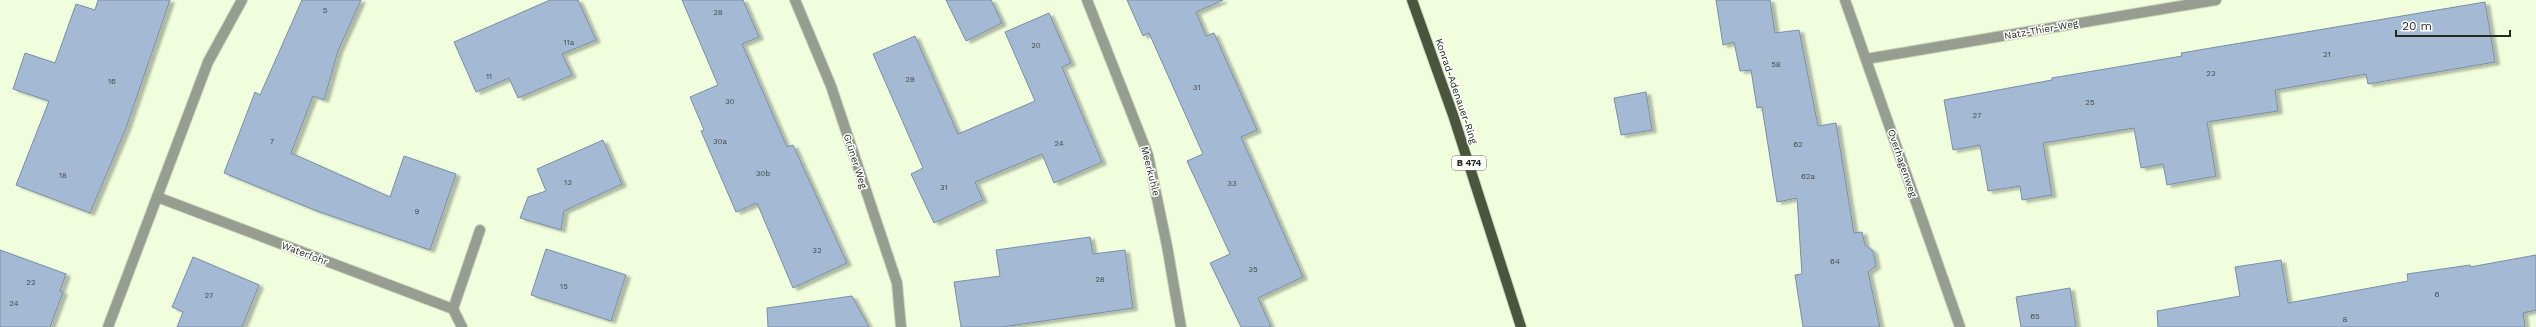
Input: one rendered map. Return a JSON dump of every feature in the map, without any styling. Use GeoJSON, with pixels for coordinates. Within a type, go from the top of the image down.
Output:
{"type":"FeatureCollection","features":[{"type":"Feature","properties":{"kind":"main road","name":"Konrad-Adenauer-Ring"},"geometry":{"type":"LineString","coordinates":[[1412,0],[1453,115],[1521,327]]}},
{"type":"Feature","properties":{"kind":"street"},"geometry":{"type":"LineString","coordinates":[[108,327],[208,62],[242,0]]}},
{"type":"Feature","properties":{"kind":"street","name":"Grüner Weg"},"geometry":{"type":"LineString","coordinates":[[795,0],[831,86],[897,283],[902,327]]}},
{"type":"Feature","properties":{"kind":"street","name":"Meerkuhle"},"geometry":{"type":"LineString","coordinates":[[1087,0],[1148,155],[1167,246],[1180,327]]}},
{"type":"Feature","properties":{"kind":"street","name":"Overhagenweg"},"geometry":{"type":"LineString","coordinates":[[1846,0],[1960,327]]}},
{"type":"Feature","properties":{"kind":"street","name":"Natz-Thier-Weg"},"geometry":{"type":"LineString","coordinates":[[1866,59],[2216,0]]}},
{"type":"Feature","properties":{"kind":"street","name":"Waterfohr"},"geometry":{"type":"LineString","coordinates":[[157,197],[453,309]]}},
{"type":"Feature","properties":{"kind":"street"},"geometry":{"type":"LineString","coordinates":[[462,327],[453,309],[480,230]]}},
{"type":"Feature","properties":{"kind":"building"},"geometry":{"type":"Polygon","coordinates":[[[98,0],[170,0],[126,128],[90,213],[16,185],[49,101],[13,89],[25,53],[55,63],[76,4],[95,10],[98,0]]]}},
{"type":"Feature","properties":{"kind":"building"},"geometry":{"type":"Polygon","coordinates":[[[302,0],[361,0],[338,51],[324,100],[313,96],[291,153],[390,197],[404,156],[456,174],[430,250],[317,211],[224,173],[255,92],[260,95],[302,0]]]}},
{"type":"Feature","properties":{"kind":"building"},"geometry":{"type":"Polygon","coordinates":[[[550,0],[578,0],[596,40],[562,54],[572,75],[518,98],[509,78],[476,92],[454,42],[550,0]]]}},
{"type":"Feature","properties":{"kind":"building"},"geometry":{"type":"Polygon","coordinates":[[[682,0],[743,0],[759,37],[742,44],[787,147],[793,145],[847,263],[793,288],[757,203],[736,212],[701,131],[704,130],[690,97],[718,85],[682,0]]]}},
{"type":"Feature","properties":{"kind":"building"},"geometry":{"type":"Polygon","coordinates":[[[946,0],[991,0],[1002,23],[966,41],[946,0]]]}},
{"type":"Feature","properties":{"kind":"building"},"geometry":{"type":"Polygon","coordinates":[[[1127,0],[1223,0],[1196,12],[1206,36],[1214,33],[1257,130],[1241,137],[1303,277],[1258,298],[1271,327],[1241,327],[1210,263],[1230,254],[1187,161],[1203,154],[1149,33],[1143,36],[1127,0]]]}},
{"type":"Feature","properties":{"kind":"building"},"geometry":{"type":"Polygon","coordinates":[[[1716,0],[1770,0],[1775,33],[1799,30],[1818,126],[1836,123],[1854,233],[1862,232],[1865,245],[1873,251],[1876,266],[1868,272],[1880,327],[1803,327],[1795,275],[1802,274],[1797,198],[1777,202],[1762,107],[1757,108],[1751,70],[1740,71],[1734,42],[1723,45],[1716,0]]]}},
{"type":"Feature","properties":{"kind":"building"},"geometry":{"type":"Polygon","coordinates":[[[2485,2],[2495,62],[2368,84],[2366,74],[2275,90],[2278,111],[2207,122],[2216,176],[2167,185],[2163,164],[2141,168],[2134,128],[2043,143],[2052,195],[2022,200],[2020,186],[1988,191],[1980,145],[1953,150],[1944,100],[2052,80],[2052,78],[2182,56],[2181,53],[2485,2]]]}},
{"type":"Feature","properties":{"kind":"building"},"geometry":{"type":"Polygon","coordinates":[[[1049,13],[1071,63],[1062,67],[1102,162],[1054,183],[1042,154],[975,182],[983,200],[934,223],[911,174],[923,168],[873,54],[915,36],[958,134],[1035,101],[1005,32],[1049,13]]]}},
{"type":"Feature","properties":{"kind":"building"},"geometry":{"type":"Polygon","coordinates":[[[1646,92],[1652,130],[1621,135],[1614,98],[1646,92]]]}},
{"type":"Feature","properties":{"kind":"building"},"geometry":{"type":"Polygon","coordinates":[[[603,140],[622,184],[564,211],[561,230],[520,218],[528,197],[546,191],[537,169],[603,140]]]}},
{"type":"Feature","properties":{"kind":"building"},"geometry":{"type":"Polygon","coordinates":[[[1090,237],[1093,254],[1125,250],[1133,308],[1002,327],[961,327],[954,282],[1000,276],[996,250],[1090,237]]]}},
{"type":"Feature","properties":{"kind":"building"},"geometry":{"type":"Polygon","coordinates":[[[546,249],[626,275],[611,321],[531,295],[546,249]]]}},
{"type":"Feature","properties":{"kind":"building"},"geometry":{"type":"Polygon","coordinates":[[[0,250],[66,274],[60,291],[63,292],[50,327],[0,327],[0,250]]]}},
{"type":"Feature","properties":{"kind":"building"},"geometry":{"type":"Polygon","coordinates":[[[2536,255],[2536,310],[2523,313],[2525,327],[2158,327],[2157,311],[2240,296],[2235,267],[2281,260],[2288,303],[2408,281],[2407,274],[2470,265],[2470,267],[2536,255]]]}},
{"type":"Feature","properties":{"kind":"building"},"geometry":{"type":"Polygon","coordinates":[[[193,257],[259,285],[242,327],[177,327],[183,312],[172,307],[193,257]]]}},
{"type":"Feature","properties":{"kind":"building"},"geometry":{"type":"Polygon","coordinates":[[[2070,288],[2076,327],[2021,327],[2016,297],[2070,288]]]}},
{"type":"Feature","properties":{"kind":"building"},"geometry":{"type":"Polygon","coordinates":[[[852,296],[869,327],[768,327],[767,308],[852,296]]]}}]}
